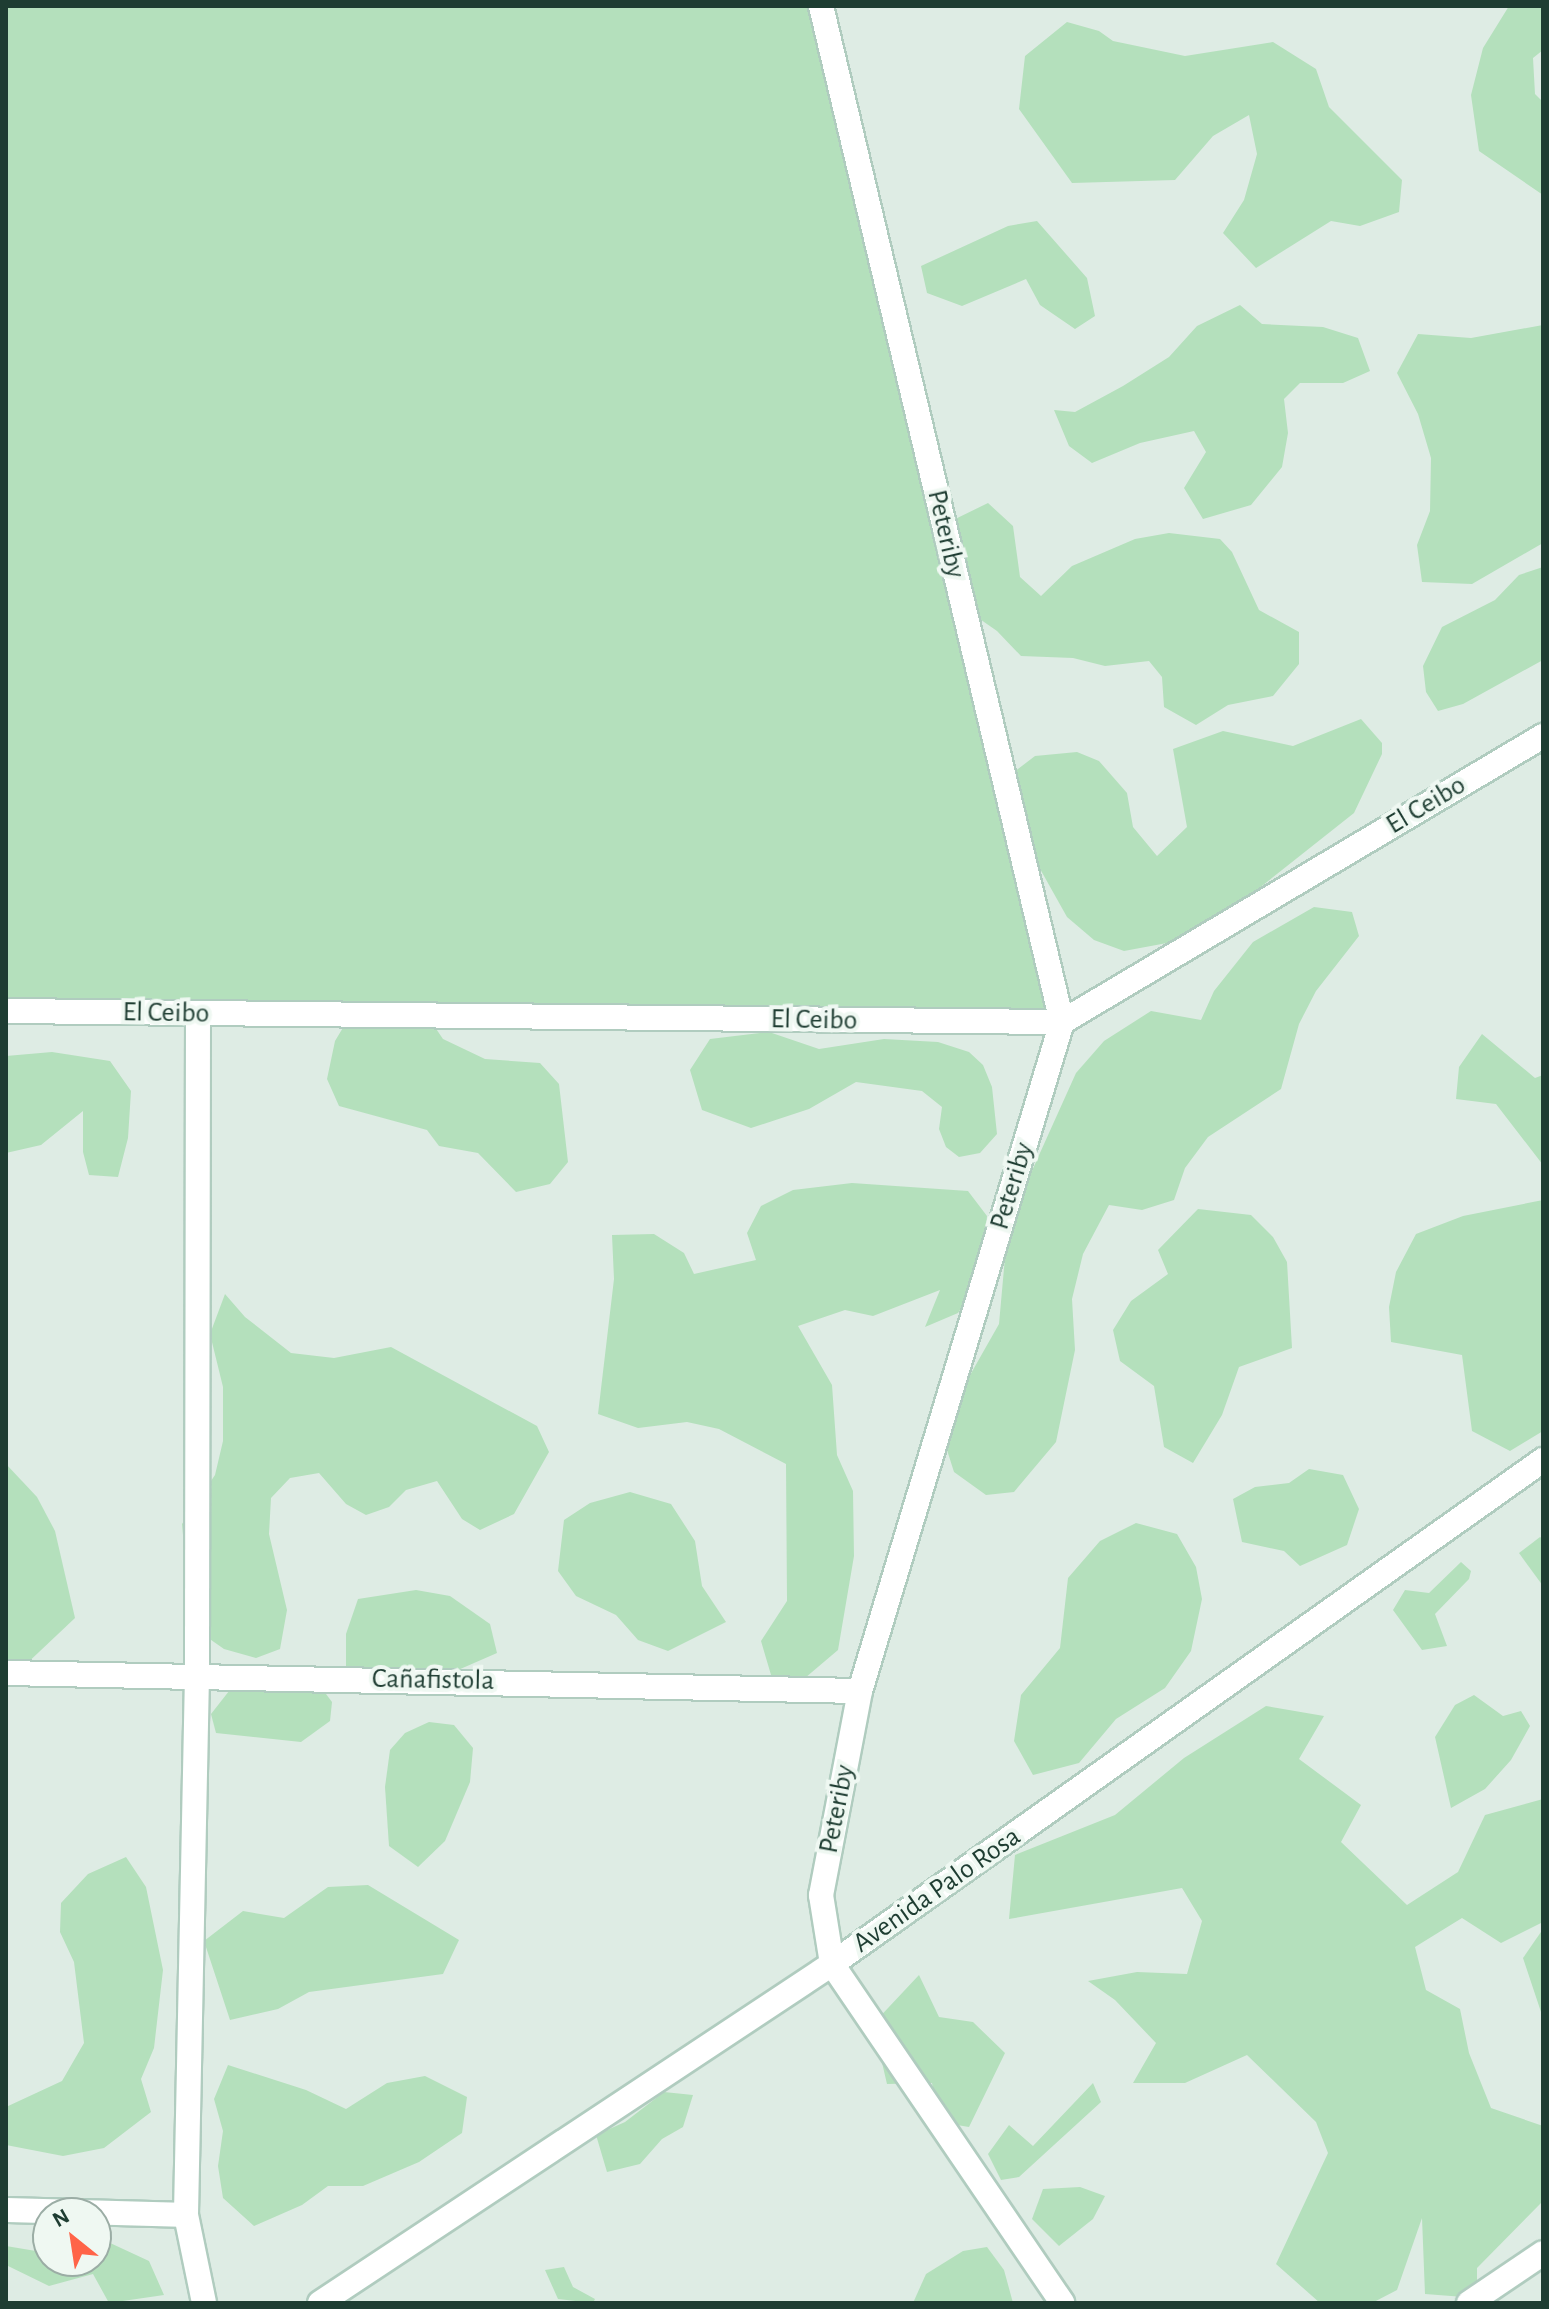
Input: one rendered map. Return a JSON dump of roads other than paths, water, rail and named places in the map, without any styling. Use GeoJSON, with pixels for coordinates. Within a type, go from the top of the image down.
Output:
{"type":"FeatureCollection","features":[{"type":"Feature","properties":{"kind":"street","name":"Peteriby"},"geometry":{"type":"LineString","coordinates":[[821,6],[1062,1022],[860,1691],[821,1895],[832,1964],[1062,2303]]}},
{"type":"Feature","properties":{"kind":"street","name":"El Ceibo"},"geometry":{"type":"LineString","coordinates":[[6,1011],[1062,1022],[1543,736]]}},
{"type":"Feature","properties":{"kind":"street"},"geometry":{"type":"LineString","coordinates":[[198,1014],[197,1675],[186,2215],[204,2303]]}},
{"type":"Feature","properties":{"kind":"street","name":"Avenida Palo Rosa"},"geometry":{"type":"LineString","coordinates":[[320,2303],[832,1964],[1543,1460]]}},
{"type":"Feature","properties":{"kind":"street","name":"Cañafistola"},"geometry":{"type":"LineString","coordinates":[[6,1673],[860,1691]]}},
{"type":"Feature","properties":{"kind":"street"},"geometry":{"type":"LineString","coordinates":[[6,2210],[186,2215]]}},
{"type":"Feature","properties":{"kind":"street"},"geometry":{"type":"LineString","coordinates":[[1469,2303],[1543,2253]]}}]}
